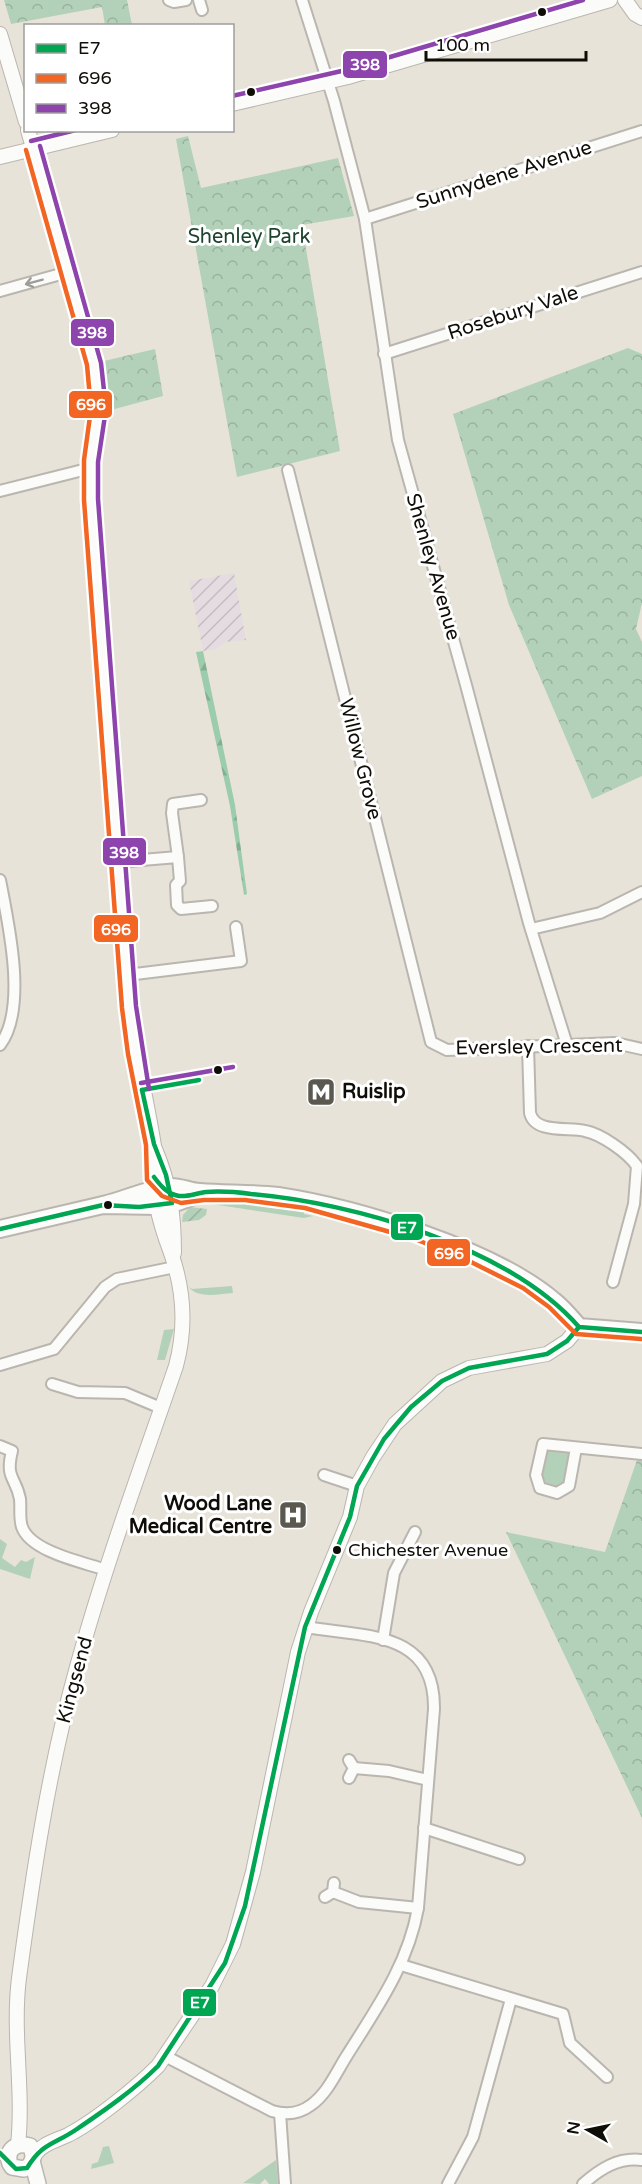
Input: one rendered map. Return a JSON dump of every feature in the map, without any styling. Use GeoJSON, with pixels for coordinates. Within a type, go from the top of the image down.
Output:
{"type":"FeatureCollection","features":[{"type":"Feature","properties":{"kind":"main road"},"geometry":{"type":"LineString","coordinates":[[0,1229],[103,1205],[161,1195],[246,1193],[307,1201],[399,1226],[456,1247],[527,1282],[554,1301],[579,1327],[642,1332]]}},
{"type":"Feature","properties":{"kind":"main road"},"geometry":{"type":"LineString","coordinates":[[7,2161],[24,2169],[22,2149]]}},
{"type":"Feature","properties":{"kind":"main road"},"geometry":{"type":"LineString","coordinates":[[22,2149],[9,2151],[7,2161],[25,2184]]}},
{"type":"Feature","properties":{"kind":"main road"},"geometry":{"type":"LineString","coordinates":[[22,2149],[38,2184]]}},
{"type":"Feature","properties":{"kind":"street"},"geometry":{"type":"LineString","coordinates":[[169,0],[174,2],[186,0]]}},
{"type":"Feature","properties":{"kind":"street","name":"Shenley Avenue"},"geometry":{"type":"LineString","coordinates":[[302,0],[328,82],[366,219],[398,440],[531,929],[567,1045]]}},
{"type":"Feature","properties":{"kind":"street"},"geometry":{"type":"LineString","coordinates":[[234,104],[328,82],[610,0]]}},
{"type":"Feature","properties":{"kind":"street"},"geometry":{"type":"LineString","coordinates":[[625,0],[635,14],[642,18]]}},
{"type":"Feature","properties":{"kind":"street"},"geometry":{"type":"LineString","coordinates":[[0,34],[24,115]]}},
{"type":"Feature","properties":{"kind":"street","name":"Sunnydene Avenue"},"geometry":{"type":"LineString","coordinates":[[366,219],[642,131]]}},
{"type":"Feature","properties":{"kind":"street","name":"Kingsend"},"geometry":{"type":"LineString","coordinates":[[22,2149],[17,2011],[27,1922],[67,1708],[106,1570],[181,1348],[183,1330],[182,1301],[175,1267],[163,1235],[161,1195],[154,1144],[135,1052],[127,975],[117,862],[91,468],[99,417],[98,390],[94,364],[29,132]]}},
{"type":"Feature","properties":{"kind":"street"},"geometry":{"type":"LineString","coordinates":[[0,157],[103,132]]}},
{"type":"Feature","properties":{"kind":"street"},"geometry":{"type":"LineString","coordinates":[[0,291],[68,272]]}},
{"type":"Feature","properties":{"kind":"street","name":"Rosebury Vale"},"geometry":{"type":"LineString","coordinates":[[384,354],[642,272]]}},
{"type":"Feature","properties":{"kind":"street"},"geometry":{"type":"LineString","coordinates":[[0,491],[91,468]]}},
{"type":"Feature","properties":{"kind":"street","name":"Willow Grove"},"geometry":{"type":"LineString","coordinates":[[288,470],[428,1036],[435,1046]]}},
{"type":"Feature","properties":{"kind":"street"},"geometry":{"type":"LineString","coordinates":[[201,800],[173,804],[172,813],[178,857],[177,904],[181,909],[212,906]]}},
{"type":"Feature","properties":{"kind":"street"},"geometry":{"type":"LineString","coordinates":[[117,862],[178,857]]}},
{"type":"Feature","properties":{"kind":"street"},"geometry":{"type":"LineString","coordinates":[[0,880],[14,978],[12,1014],[6,1036],[0,1045]]}},
{"type":"Feature","properties":{"kind":"street"},"geometry":{"type":"LineString","coordinates":[[531,929],[600,913],[642,892]]}},
{"type":"Feature","properties":{"kind":"street"},"geometry":{"type":"LineString","coordinates":[[127,975],[241,961],[236,927]]}},
{"type":"Feature","properties":{"kind":"street","name":"Eversley Crescent"},"geometry":{"type":"LineString","coordinates":[[435,1046],[447,1050],[624,1043],[642,1049]]}},
{"type":"Feature","properties":{"kind":"street"},"geometry":{"type":"LineString","coordinates":[[528,1046],[530,1113],[533,1122],[540,1126],[585,1131],[596,1135],[636,1166],[637,1192],[613,1282]]}},
{"type":"Feature","properties":{"kind":"street"},"geometry":{"type":"LineString","coordinates":[[0,1365],[54,1349],[105,1287],[117,1279],[175,1267]]}},
{"type":"Feature","properties":{"kind":"street"},"geometry":{"type":"LineString","coordinates":[[22,2149],[41,2147],[63,2137],[146,2078],[165,2056],[216,1978],[240,1925],[276,1769],[294,1671],[306,1627],[350,1517],[357,1486],[395,1424],[442,1381],[469,1368],[547,1354],[567,1341],[579,1327]]}},
{"type":"Feature","properties":{"kind":"street"},"geometry":{"type":"LineString","coordinates":[[52,1384],[78,1392],[125,1393],[161,1408]]}},
{"type":"Feature","properties":{"kind":"street"},"geometry":{"type":"LineString","coordinates":[[576,1448],[569,1486],[557,1493],[543,1491],[536,1480],[543,1444],[642,1454]]}},
{"type":"Feature","properties":{"kind":"street"},"geometry":{"type":"LineString","coordinates":[[0,1446],[12,1451],[9,1472],[20,1499],[21,1525],[28,1539],[40,1547],[106,1570]]}},
{"type":"Feature","properties":{"kind":"street"},"geometry":{"type":"LineString","coordinates":[[324,1476],[357,1486]]}},
{"type":"Feature","properties":{"kind":"street"},"geometry":{"type":"LineString","coordinates":[[383,1640],[394,1573],[415,1532]]}},
{"type":"Feature","properties":{"kind":"street"},"geometry":{"type":"LineString","coordinates":[[165,2056],[280,2113],[306,2109],[321,2097],[390,1987],[411,1937],[418,1908],[434,1709],[430,1673],[423,1662],[409,1649],[383,1640],[306,1627]]}},
{"type":"Feature","properties":{"kind":"street"},"geometry":{"type":"LineString","coordinates":[[351,1769],[389,1771],[428,1780]]}},
{"type":"Feature","properties":{"kind":"street"},"geometry":{"type":"LineString","coordinates":[[424,1828],[519,1859]]}},
{"type":"Feature","properties":{"kind":"street"},"geometry":{"type":"LineString","coordinates":[[331,1891],[359,1902],[418,1908]]}},
{"type":"Feature","properties":{"kind":"street"},"geometry":{"type":"LineString","coordinates":[[401,1965],[511,1999],[566,2010],[570,2043],[607,2077]]}},
{"type":"Feature","properties":{"kind":"street"},"geometry":{"type":"LineString","coordinates":[[448,2184],[473,2137],[511,1999]]}},
{"type":"Feature","properties":{"kind":"street"},"geometry":{"type":"LineString","coordinates":[[280,2113],[285,2184]]}},
{"type":"Feature","properties":{"kind":"street"},"geometry":{"type":"LineString","coordinates":[[583,2184],[612,2164],[622,2160],[642,2160]]}},
{"type":"Feature","properties":{"kind":"shaded area"},"geometry":{"type":"Polygon","coordinates":[[[234,573],[246,640],[225,642],[217,649],[203,651],[189,581],[234,573]]]}},
{"type":"Feature","properties":{"kind":"green space"},"geometry":{"type":"Polygon","coordinates":[[[4,0],[127,0],[132,24],[105,24],[102,7],[11,24],[4,0]]]}},
{"type":"Feature","properties":{"kind":"green space","name":"Shenley Park"},"geometry":{"type":"Polygon","coordinates":[[[188,136],[201,188],[338,158],[354,216],[302,225],[340,451],[237,477],[176,139],[188,136]]]}},
{"type":"Feature","properties":{"kind":"green space"},"geometry":{"type":"Polygon","coordinates":[[[628,348],[642,354],[642,603],[636,629],[642,642],[642,776],[592,799],[509,605],[453,414],[628,348]]]}},
{"type":"Feature","properties":{"kind":"green space"},"geometry":{"type":"Polygon","coordinates":[[[155,349],[163,396],[111,410],[104,361],[155,349]]]}},
{"type":"Feature","properties":{"kind":"green space"},"geometry":{"type":"Polygon","coordinates":[[[203,651],[235,805],[247,894],[244,895],[230,806],[196,652],[203,651]]]}},
{"type":"Feature","properties":{"kind":"green space"},"geometry":{"type":"Polygon","coordinates":[[[217,1201],[265,1204],[304,1210],[304,1214],[313,1216],[304,1218],[205,1203],[217,1201]]]}},
{"type":"Feature","properties":{"kind":"green space"},"geometry":{"type":"Polygon","coordinates":[[[190,1207],[207,1209],[206,1215],[199,1220],[182,1222],[183,1215],[190,1207]]]}},
{"type":"Feature","properties":{"kind":"green space"},"geometry":{"type":"Polygon","coordinates":[[[232,1286],[233,1293],[209,1295],[197,1293],[189,1287],[192,1289],[232,1286]]]}},
{"type":"Feature","properties":{"kind":"green space"},"geometry":{"type":"Polygon","coordinates":[[[174,1329],[165,1360],[157,1360],[164,1330],[174,1329]]]}},
{"type":"Feature","properties":{"kind":"green space"},"geometry":{"type":"Polygon","coordinates":[[[543,1444],[576,1448],[571,1482],[557,1493],[536,1480],[543,1444]]]}},
{"type":"Feature","properties":{"kind":"green space"},"geometry":{"type":"Polygon","coordinates":[[[637,1460],[642,1460],[642,1818],[506,1532],[605,1552],[637,1460]]]}},
{"type":"Feature","properties":{"kind":"green space"},"geometry":{"type":"Polygon","coordinates":[[[0,1539],[7,1544],[2,1558],[15,1567],[21,1560],[26,1562],[35,1557],[30,1579],[0,1569],[0,1539]]]}},
{"type":"Feature","properties":{"kind":"green space"},"geometry":{"type":"Polygon","coordinates":[[[109,2146],[114,2163],[91,2169],[92,2164],[98,2162],[103,2147],[109,2146]]]}},
{"type":"Feature","properties":{"kind":"green space"},"geometry":{"type":"Polygon","coordinates":[[[276,2160],[278,2184],[269,2184],[265,2179],[260,2184],[243,2183],[276,2160]]]}},
{"type":"Feature","properties":{"kind":"transit line","name":"398"},"geometry":{"type":"LineString","coordinates":[[234,96],[346,70],[583,0]]}},
{"type":"Feature","properties":{"kind":"transit line","name":"398"},"geometry":{"type":"LineString","coordinates":[[31,141],[68,132]]}},
{"type":"Feature","properties":{"kind":"transit line","name":"398"},"geometry":{"type":"LineString","coordinates":[[40,146],[101,363],[106,409],[98,462],[98,499],[136,1006],[149,1089]]}},
{"type":"Feature","properties":{"kind":"transit line","name":"696"},"geometry":{"type":"LineString","coordinates":[[26,150],[87,365],[91,409],[84,460],[84,500],[122,1008],[128,1054],[146,1145],[147,1180],[162,1196],[181,1203],[204,1200],[245,1200],[305,1208],[415,1239],[471,1262],[523,1288],[549,1307],[576,1334],[641,1339]]}},
{"type":"Feature","properties":{"kind":"transit line","name":"398"},"geometry":{"type":"LineString","coordinates":[[141,1083],[233,1067]]}},
{"type":"Feature","properties":{"kind":"transit line","name":"E7"},"geometry":{"type":"LineString","coordinates":[[142,1090],[199,1080]]}},
{"type":"Feature","properties":{"kind":"transit line","name":"E7"},"geometry":{"type":"LineString","coordinates":[[0,1229],[103,1205],[139,1207],[172,1203],[166,1175],[154,1144],[142,1090]]}},
{"type":"Feature","properties":{"kind":"transit line","name":"E7"},"geometry":{"type":"LineString","coordinates":[[154,1177],[167,1191],[179,1196],[203,1192],[245,1193],[336,1207],[382,1219],[472,1252],[513,1274],[549,1299],[579,1327],[642,1332]]}},
{"type":"Feature","properties":{"kind":"transit line","name":"E7"},"geometry":{"type":"LineString","coordinates":[[0,2153],[16,2169],[27,2168],[44,2148],[88,2122],[139,2083],[158,2066],[225,1963],[245,1906],[305,1627],[350,1517],[357,1486],[384,1439],[411,1407],[442,1381],[469,1368],[547,1354],[567,1341],[579,1327]]}},
{"type":"Feature","properties":{"kind":"place","name":"Ruislip"},"geometry":{"type":"Point","coordinates":[321,1092]}},
{"type":"Feature","properties":{"kind":"place","name":"Wood Lane Medical Centre"},"geometry":{"type":"Point","coordinates":[293,1515]}},
{"type":"Feature","properties":{"kind":"place","name":"Chichester Avenue"},"geometry":{"type":"Point","coordinates":[337,1550]}}]}
